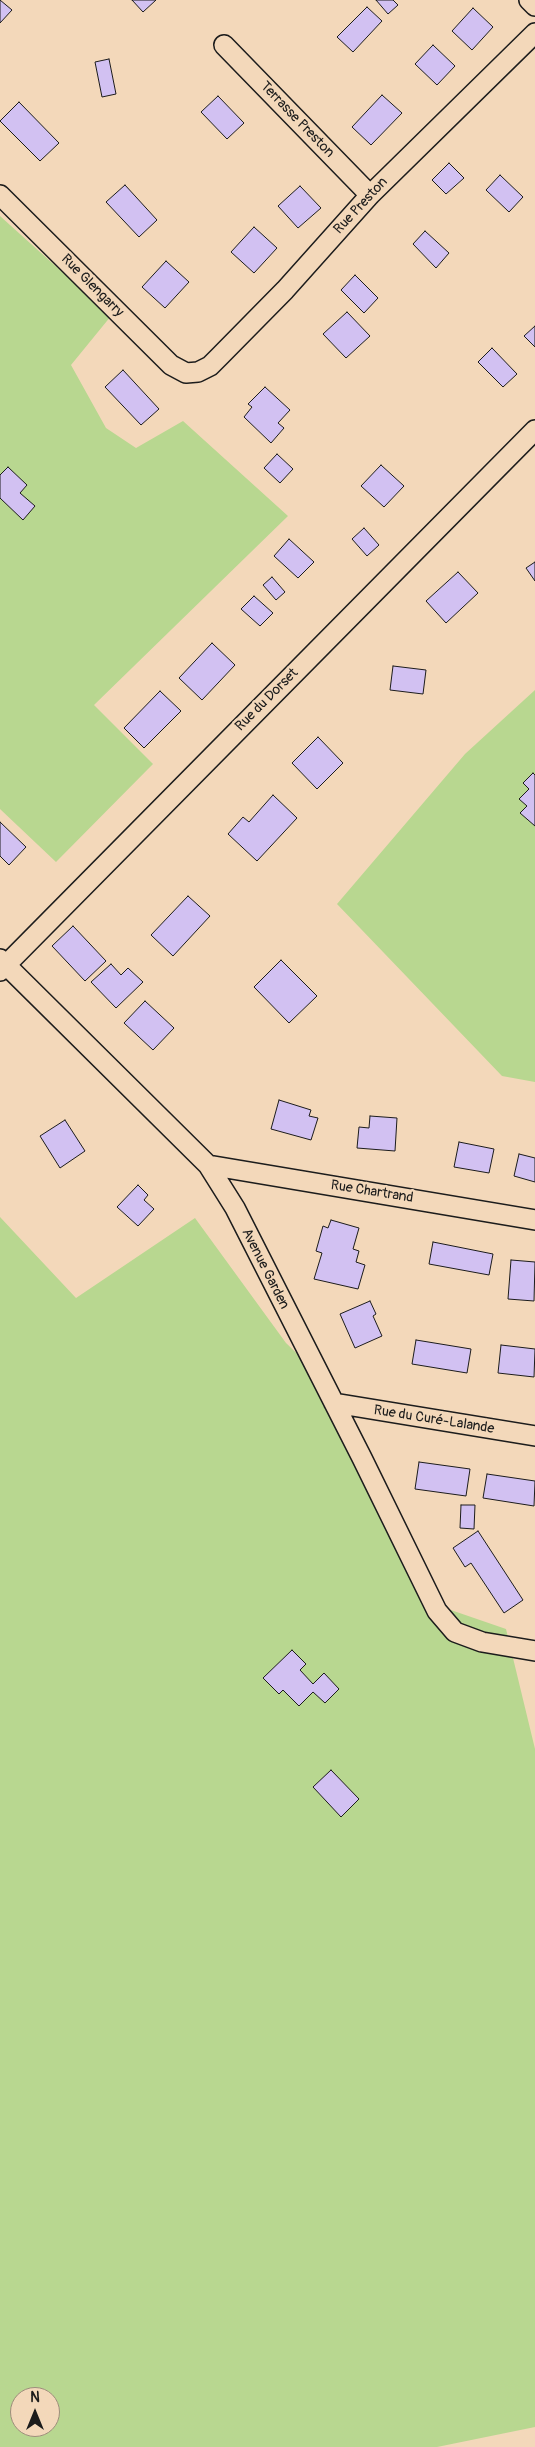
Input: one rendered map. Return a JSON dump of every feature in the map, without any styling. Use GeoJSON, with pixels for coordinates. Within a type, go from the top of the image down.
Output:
{"type":"FeatureCollection","features":[{"type":"Feature","properties":{"kind":"street"},"geometry":{"type":"LineString","coordinates":[[529,0],[535,6]]}},
{"type":"Feature","properties":{"kind":"street","name":"Rue Preston"},"geometry":{"type":"LineString","coordinates":[[186,373],[198,372],[210,366],[285,290],[370,195],[535,32]]}},
{"type":"Feature","properties":{"kind":"street","name":"Terrasse Preston"},"geometry":{"type":"LineString","coordinates":[[224,45],[370,195]]}},
{"type":"Feature","properties":{"kind":"street","name":"Rue Glengarry"},"geometry":{"type":"LineString","coordinates":[[0,195],[171,365],[186,373]]}},
{"type":"Feature","properties":{"kind":"street","name":"Rue du Dorset"},"geometry":{"type":"LineString","coordinates":[[2,965],[535,430]]}},
{"type":"Feature","properties":{"kind":"street","name":"Avenue Garden"},"geometry":{"type":"LineString","coordinates":[[2,965],[208,1165],[235,1208],[437,1611],[456,1632],[482,1642],[535,1651]]}},
{"type":"Feature","properties":{"kind":"street","name":"Rue Chartrand"},"geometry":{"type":"LineString","coordinates":[[208,1165],[535,1220]]}},
{"type":"Feature","properties":{"kind":"street","name":"Rue du Curé-Lalande"},"geometry":{"type":"LineString","coordinates":[[334,1403],[535,1436]]}},
{"type":"Feature","properties":{"kind":"green space"},"geometry":{"type":"Polygon","coordinates":[[[0,216],[111,316],[71,365],[106,428],[136,448],[183,421],[288,516],[94,705],[153,764],[56,862],[0,809],[0,216]]]}},
{"type":"Feature","properties":{"kind":"green space"},"geometry":{"type":"Polygon","coordinates":[[[535,690],[535,1082],[502,1076],[337,904],[465,754],[535,690]]]}},
{"type":"Feature","properties":{"kind":"green space"},"geometry":{"type":"Polygon","coordinates":[[[0,1217],[76,1298],[195,1218],[286,1343],[341,1396],[445,1608],[506,1629],[535,1749],[535,2427],[437,2447],[0,2447],[0,1217]]]}},
{"type":"Feature","properties":{"kind":"building"},"geometry":{"type":"Polygon","coordinates":[[[0,0],[12,10],[0,23],[0,0]]]}},
{"type":"Feature","properties":{"kind":"building"},"geometry":{"type":"Polygon","coordinates":[[[132,0],[156,0],[143,12],[132,0]]]}},
{"type":"Feature","properties":{"kind":"building"},"geometry":{"type":"Polygon","coordinates":[[[376,0],[393,0],[398,5],[388,14],[376,0]]]}},
{"type":"Feature","properties":{"kind":"building"},"geometry":{"type":"Polygon","coordinates":[[[367,7],[382,21],[353,52],[337,37],[367,7]]]}},
{"type":"Feature","properties":{"kind":"building"},"geometry":{"type":"Polygon","coordinates":[[[473,8],[493,27],[472,50],[452,31],[473,8]]]}},
{"type":"Feature","properties":{"kind":"building"},"geometry":{"type":"Polygon","coordinates":[[[433,45],[455,66],[437,85],[415,64],[433,45]]]}},
{"type":"Feature","properties":{"kind":"building"},"geometry":{"type":"Polygon","coordinates":[[[109,59],[116,94],[102,97],[95,62],[109,59]]]}},
{"type":"Feature","properties":{"kind":"building"},"geometry":{"type":"Polygon","coordinates":[[[382,95],[402,113],[371,145],[352,127],[382,95]]]}},
{"type":"Feature","properties":{"kind":"building"},"geometry":{"type":"Polygon","coordinates":[[[218,96],[244,123],[227,139],[201,112],[218,96]]]}},
{"type":"Feature","properties":{"kind":"building"},"geometry":{"type":"Polygon","coordinates":[[[19,102],[59,143],[40,161],[0,121],[19,102]]]}},
{"type":"Feature","properties":{"kind":"building"},"geometry":{"type":"Polygon","coordinates":[[[449,163],[464,178],[446,194],[432,180],[449,163]]]}},
{"type":"Feature","properties":{"kind":"building"},"geometry":{"type":"Polygon","coordinates":[[[500,175],[523,197],[509,212],[486,190],[500,175]]]}},
{"type":"Feature","properties":{"kind":"building"},"geometry":{"type":"Polygon","coordinates":[[[125,185],[157,220],[139,237],[106,202],[125,185]]]}},
{"type":"Feature","properties":{"kind":"building"},"geometry":{"type":"Polygon","coordinates":[[[300,186],[321,208],[298,228],[278,206],[300,186]]]}},
{"type":"Feature","properties":{"kind":"building"},"geometry":{"type":"Polygon","coordinates":[[[254,227],[277,248],[254,273],[231,252],[254,227]]]}},
{"type":"Feature","properties":{"kind":"building"},"geometry":{"type":"Polygon","coordinates":[[[425,231],[449,253],[436,268],[413,244],[425,231]]]}},
{"type":"Feature","properties":{"kind":"building"},"geometry":{"type":"Polygon","coordinates":[[[166,261],[189,282],[165,308],[142,287],[166,261]]]}},
{"type":"Feature","properties":{"kind":"building"},"geometry":{"type":"Polygon","coordinates":[[[355,275],[378,298],[364,313],[341,290],[355,275]]]}},
{"type":"Feature","properties":{"kind":"building"},"geometry":{"type":"Polygon","coordinates":[[[347,312],[370,336],[346,358],[323,334],[347,312]]]}},
{"type":"Feature","properties":{"kind":"building"},"geometry":{"type":"Polygon","coordinates":[[[535,326],[535,347],[524,336],[535,326]]]}},
{"type":"Feature","properties":{"kind":"building"},"geometry":{"type":"Polygon","coordinates":[[[492,348],[517,374],[503,387],[478,362],[492,348]]]}},
{"type":"Feature","properties":{"kind":"building"},"geometry":{"type":"Polygon","coordinates":[[[123,370],[159,409],[141,425],[105,387],[123,370]]]}},
{"type":"Feature","properties":{"kind":"building"},"geometry":{"type":"Polygon","coordinates":[[[265,387],[290,410],[278,423],[284,428],[271,443],[244,417],[252,407],[248,404],[265,387]]]}},
{"type":"Feature","properties":{"kind":"building"},"geometry":{"type":"Polygon","coordinates":[[[277,454],[293,469],[280,483],[264,468],[277,454]]]}},
{"type":"Feature","properties":{"kind":"building"},"geometry":{"type":"Polygon","coordinates":[[[381,465],[404,486],[384,507],[361,486],[381,465]]]}},
{"type":"Feature","properties":{"kind":"building"},"geometry":{"type":"Polygon","coordinates":[[[8,467],[27,485],[20,493],[35,506],[23,520],[0,498],[0,475],[8,467]]]}},
{"type":"Feature","properties":{"kind":"building"},"geometry":{"type":"Polygon","coordinates":[[[364,528],[379,545],[367,556],[352,539],[364,528]]]}},
{"type":"Feature","properties":{"kind":"building"},"geometry":{"type":"Polygon","coordinates":[[[289,539],[314,562],[298,578],[274,556],[289,539]]]}},
{"type":"Feature","properties":{"kind":"building"},"geometry":{"type":"Polygon","coordinates":[[[535,562],[535,581],[526,568],[535,562]]]}},
{"type":"Feature","properties":{"kind":"building"},"geometry":{"type":"Polygon","coordinates":[[[458,572],[478,593],[446,623],[426,601],[458,572]]]}},
{"type":"Feature","properties":{"kind":"building"},"geometry":{"type":"Polygon","coordinates":[[[272,577],[285,592],[276,600],[263,585],[272,577]]]}},
{"type":"Feature","properties":{"kind":"building"},"geometry":{"type":"Polygon","coordinates":[[[254,596],[273,613],[260,626],[241,609],[254,596]]]}},
{"type":"Feature","properties":{"kind":"building"},"geometry":{"type":"Polygon","coordinates":[[[212,643],[235,665],[202,700],[179,678],[212,643]]]}},
{"type":"Feature","properties":{"kind":"building"},"geometry":{"type":"Polygon","coordinates":[[[393,666],[426,670],[423,694],[390,690],[393,666]]]}},
{"type":"Feature","properties":{"kind":"building"},"geometry":{"type":"Polygon","coordinates":[[[160,691],[181,711],[144,748],[124,728],[160,691]]]}},
{"type":"Feature","properties":{"kind":"building"},"geometry":{"type":"Polygon","coordinates":[[[318,737],[343,763],[317,789],[292,763],[318,737]]]}},
{"type":"Feature","properties":{"kind":"building"},"geometry":{"type":"Polygon","coordinates":[[[533,773],[535,775],[535,826],[520,813],[527,806],[519,799],[529,789],[523,783],[533,773]]]}},
{"type":"Feature","properties":{"kind":"building"},"geometry":{"type":"Polygon","coordinates":[[[273,795],[297,818],[257,861],[228,834],[243,817],[249,822],[273,795]]]}},
{"type":"Feature","properties":{"kind":"building"},"geometry":{"type":"Polygon","coordinates":[[[0,822],[26,847],[9,865],[0,856],[0,822]]]}},
{"type":"Feature","properties":{"kind":"building"},"geometry":{"type":"Polygon","coordinates":[[[188,896],[210,916],[173,956],[151,935],[188,896]]]}},
{"type":"Feature","properties":{"kind":"building"},"geometry":{"type":"Polygon","coordinates":[[[73,926],[106,961],[85,981],[52,946],[73,926]]]}},
{"type":"Feature","properties":{"kind":"building"},"geometry":{"type":"Polygon","coordinates":[[[281,960],[317,996],[289,1023],[254,987],[281,960]]]}},
{"type":"Feature","properties":{"kind":"building"},"geometry":{"type":"Polygon","coordinates":[[[111,964],[121,975],[128,968],[143,982],[116,1008],[91,982],[111,964]]]}},
{"type":"Feature","properties":{"kind":"building"},"geometry":{"type":"Polygon","coordinates":[[[145,1001],[174,1028],[153,1050],[124,1023],[145,1001]]]}},
{"type":"Feature","properties":{"kind":"building"},"geometry":{"type":"Polygon","coordinates":[[[279,1100],[311,1110],[309,1116],[318,1118],[311,1140],[271,1129],[279,1100]]]}},
{"type":"Feature","properties":{"kind":"building"},"geometry":{"type":"Polygon","coordinates":[[[370,1116],[397,1118],[395,1151],[357,1148],[359,1127],[369,1128],[370,1116]]]}},
{"type":"Feature","properties":{"kind":"building"},"geometry":{"type":"Polygon","coordinates":[[[65,1120],[85,1151],[60,1168],[40,1136],[65,1120]]]}},
{"type":"Feature","properties":{"kind":"building"},"geometry":{"type":"Polygon","coordinates":[[[459,1142],[494,1149],[489,1173],[454,1167],[459,1142]]]}},
{"type":"Feature","properties":{"kind":"building"},"geometry":{"type":"Polygon","coordinates":[[[519,1154],[535,1158],[535,1182],[514,1176],[519,1154]]]}},
{"type":"Feature","properties":{"kind":"building"},"geometry":{"type":"Polygon","coordinates":[[[138,1185],[148,1195],[144,1200],[154,1209],[138,1226],[117,1207],[138,1185]]]}},
{"type":"Feature","properties":{"kind":"building"},"geometry":{"type":"Polygon","coordinates":[[[331,1220],[359,1228],[353,1249],[359,1251],[356,1262],[365,1265],[358,1289],[314,1279],[322,1253],[316,1251],[323,1226],[328,1228],[331,1220]]]}},
{"type":"Feature","properties":{"kind":"building"},"geometry":{"type":"Polygon","coordinates":[[[433,1242],[493,1254],[489,1275],[429,1264],[433,1242]]]}},
{"type":"Feature","properties":{"kind":"building"},"geometry":{"type":"Polygon","coordinates":[[[511,1260],[535,1262],[534,1301],[508,1299],[511,1260]]]}},
{"type":"Feature","properties":{"kind":"building"},"geometry":{"type":"Polygon","coordinates":[[[370,1301],[376,1314],[373,1316],[382,1336],[355,1348],[340,1314],[370,1301]]]}},
{"type":"Feature","properties":{"kind":"building"},"geometry":{"type":"Polygon","coordinates":[[[416,1340],[471,1349],[467,1373],[412,1364],[416,1340]]]}},
{"type":"Feature","properties":{"kind":"building"},"geometry":{"type":"Polygon","coordinates":[[[501,1345],[535,1349],[534,1377],[498,1373],[501,1345]]]}},
{"type":"Feature","properties":{"kind":"building"},"geometry":{"type":"Polygon","coordinates":[[[419,1462],[470,1469],[466,1496],[415,1489],[419,1462]]]}},
{"type":"Feature","properties":{"kind":"building"},"geometry":{"type":"Polygon","coordinates":[[[487,1474],[535,1481],[534,1506],[483,1498],[487,1474]]]}},
{"type":"Feature","properties":{"kind":"building"},"geometry":{"type":"Polygon","coordinates":[[[461,1505],[475,1505],[474,1529],[460,1528],[461,1505]]]}},
{"type":"Feature","properties":{"kind":"building"},"geometry":{"type":"Polygon","coordinates":[[[478,1531],[523,1600],[504,1613],[471,1563],[465,1567],[453,1548],[478,1531]]]}},
{"type":"Feature","properties":{"kind":"building"},"geometry":{"type":"Polygon","coordinates":[[[292,1650],[306,1664],[300,1670],[313,1684],[324,1673],[339,1689],[325,1703],[313,1692],[299,1706],[283,1690],[279,1694],[263,1678],[292,1650]]]}},
{"type":"Feature","properties":{"kind":"building"},"geometry":{"type":"Polygon","coordinates":[[[331,1770],[359,1799],[341,1817],[313,1787],[331,1770]]]}}]}
